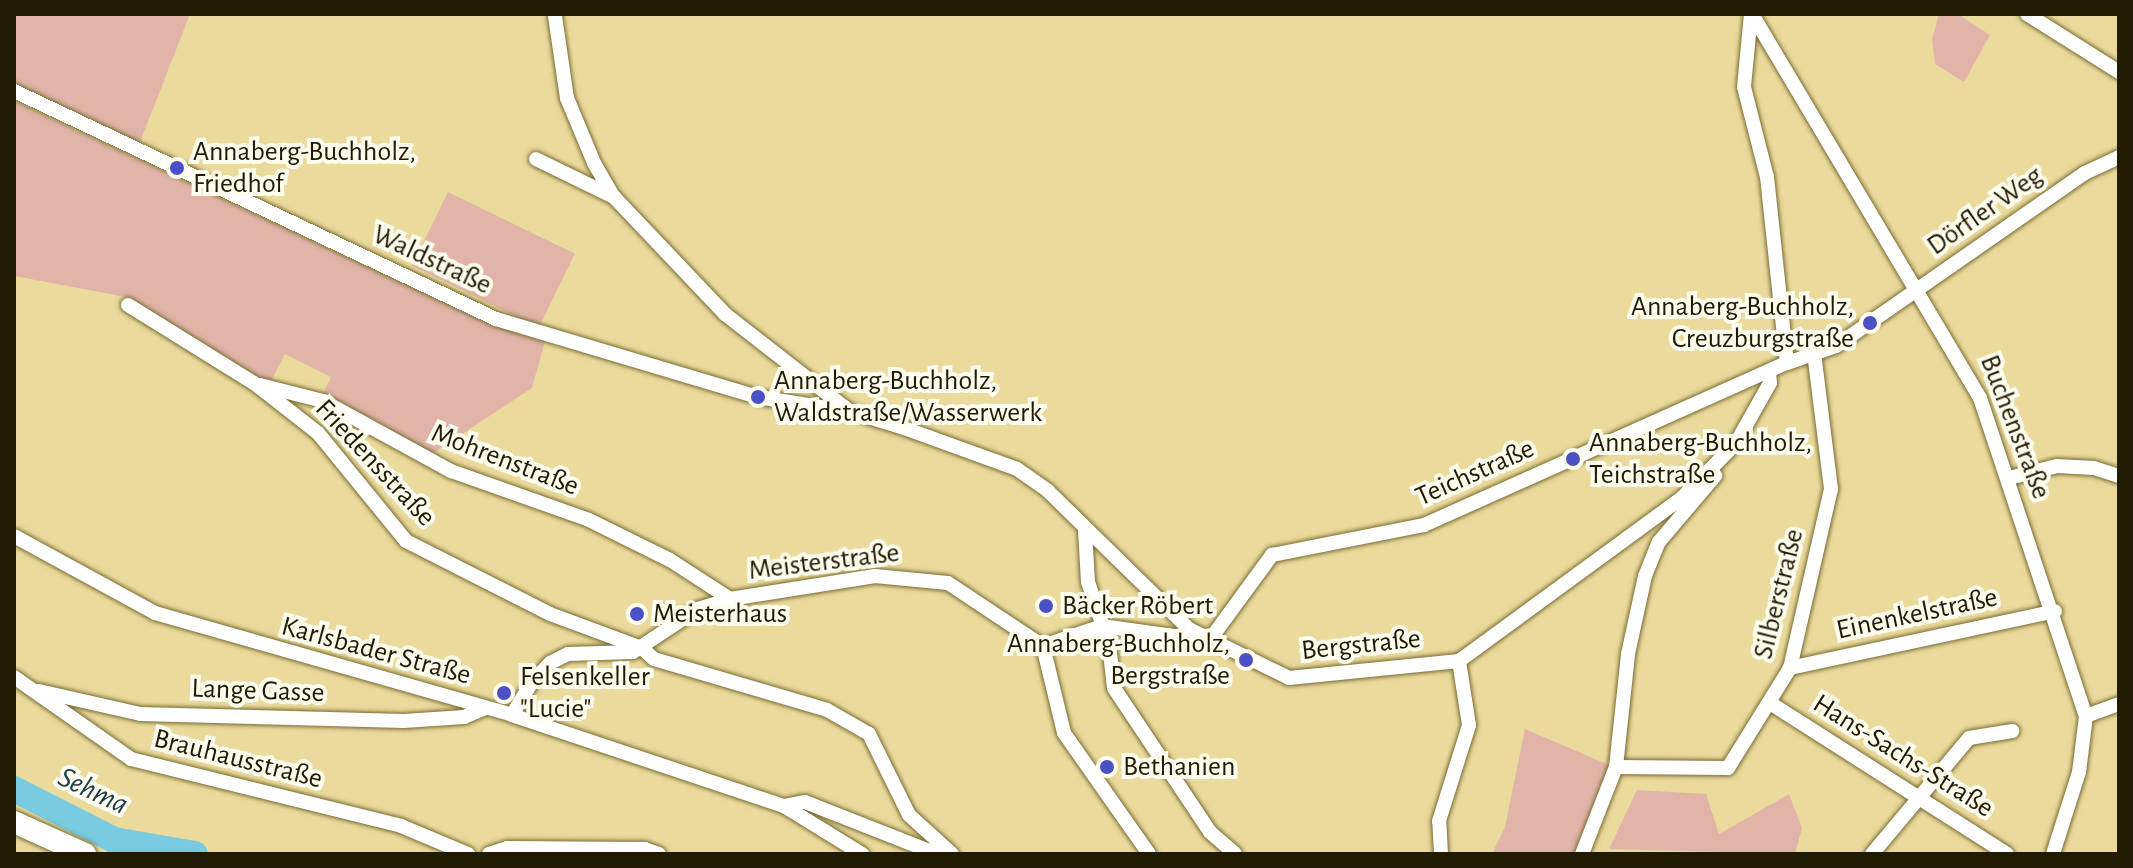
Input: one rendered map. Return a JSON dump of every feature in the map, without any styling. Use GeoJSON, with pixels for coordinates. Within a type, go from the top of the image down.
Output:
{"type":"FeatureCollection","features":[{"type":"Feature","properties":{"kind":"main road"},"geometry":{"type":"LineString","coordinates":[[14,822],[85,854]]}},
{"type":"Feature","properties":{"kind":"street","name":"Buchenstraße"},"geometry":{"type":"LineString","coordinates":[[1752,14],[1815,126],[1920,289],[1980,398],[2009,478],[2055,611],[2086,716],[2079,772],[2053,854]]}},
{"type":"Feature","properties":{"kind":"street"},"geometry":{"type":"LineString","coordinates":[[1752,14],[1744,87],[1767,177],[1787,363]]}},
{"type":"Feature","properties":{"kind":"street"},"geometry":{"type":"LineString","coordinates":[[2027,14],[2119,72]]}},
{"type":"Feature","properties":{"kind":"street"},"geometry":{"type":"LineString","coordinates":[[555,16],[567,98],[594,163],[614,197],[725,314],[852,412]]}},
{"type":"Feature","properties":{"kind":"street","name":"Waldstraße"},"geometry":{"type":"LineString","coordinates":[[14,91],[496,319],[758,397],[852,412]]}},
{"type":"Feature","properties":{"kind":"street","name":"Dörfler Weg"},"geometry":{"type":"LineString","coordinates":[[1814,353],[1836,346],[2085,173],[2119,157]]}},
{"type":"Feature","properties":{"kind":"street"},"geometry":{"type":"LineString","coordinates":[[536,159],[614,197]]}},
{"type":"Feature","properties":{"kind":"street","name":"Friedensstraße"},"geometry":{"type":"LineString","coordinates":[[128,305],[254,383],[318,433],[406,541],[550,614],[642,648],[654,659],[827,710],[869,734],[909,815],[952,854]]}},
{"type":"Feature","properties":{"kind":"street","name":"Teichstraße"},"geometry":{"type":"LineString","coordinates":[[1209,641],[1272,555],[1424,525],[1814,353]]}},
{"type":"Feature","properties":{"kind":"street","name":"Silberstraße"},"geometry":{"type":"LineString","coordinates":[[1616,767],[1690,772],[1728,768],[1790,668],[1831,489],[1814,353]]}},
{"type":"Feature","properties":{"kind":"street"},"geometry":{"type":"LineString","coordinates":[[1582,854],[1616,767],[1628,654],[1645,576],[1659,542],[1720,472],[1770,383],[1769,371]]}},
{"type":"Feature","properties":{"kind":"street","name":"Mohrenstraße"},"geometry":{"type":"LineString","coordinates":[[254,383],[323,401],[451,471],[589,520],[670,560],[730,599]]}},
{"type":"Feature","properties":{"kind":"street","name":"Bergstraße"},"geometry":{"type":"LineString","coordinates":[[852,412],[1017,469],[1048,491],[1085,530],[1209,641],[1289,678],[1459,661],[1682,498],[1739,440]]}},
{"type":"Feature","properties":{"kind":"street"},"geometry":{"type":"LineString","coordinates":[[2009,478],[2057,466],[2094,468],[2119,476]]}},
{"type":"Feature","properties":{"kind":"street"},"geometry":{"type":"LineString","coordinates":[[1085,530],[1088,582],[1102,626],[1114,688],[1210,832],[1235,854]]}},
{"type":"Feature","properties":{"kind":"street","name":"Karlsbader Straße"},"geometry":{"type":"LineString","coordinates":[[14,536],[166,617],[512,715],[784,806],[862,854]]}},
{"type":"Feature","properties":{"kind":"street","name":"Meisterstraße"},"geometry":{"type":"LineString","coordinates":[[642,648],[698,609],[730,599],[875,576],[924,578],[948,583],[1043,646]]}},
{"type":"Feature","properties":{"kind":"street","name":"Einenkelstraße"},"geometry":{"type":"LineString","coordinates":[[1790,668],[2055,611]]}},
{"type":"Feature","properties":{"kind":"street"},"geometry":{"type":"LineString","coordinates":[[1149,854],[1064,733],[1043,646],[1102,626],[1209,641]]}},
{"type":"Feature","properties":{"kind":"street"},"geometry":{"type":"LineString","coordinates":[[512,715],[550,663],[568,654],[642,648]]}},
{"type":"Feature","properties":{"kind":"street"},"geometry":{"type":"LineString","coordinates":[[1441,854],[1439,821],[1469,725],[1459,661]]}},
{"type":"Feature","properties":{"kind":"street","name":"Brauhausstraße"},"geometry":{"type":"LineString","coordinates":[[14,677],[131,759],[401,826],[468,854]]}},
{"type":"Feature","properties":{"kind":"street","name":"Lange Gasse"},"geometry":{"type":"LineString","coordinates":[[30,689],[140,714],[404,721],[464,717],[485,708]]}},
{"type":"Feature","properties":{"kind":"street","name":"Hans-Sachs-Straße"},"geometry":{"type":"LineString","coordinates":[[1770,703],[1919,795],[2007,854]]}},
{"type":"Feature","properties":{"kind":"street"},"geometry":{"type":"LineString","coordinates":[[2086,716],[2119,704]]}},
{"type":"Feature","properties":{"kind":"street"},"geometry":{"type":"LineString","coordinates":[[1872,854],[1969,738],[2012,731]]}},
{"type":"Feature","properties":{"kind":"street"},"geometry":{"type":"LineString","coordinates":[[784,806],[805,802],[937,854]]}},
{"type":"Feature","properties":{"kind":"street"},"geometry":{"type":"LineString","coordinates":[[489,854],[507,848],[645,849],[659,854]]}},
{"type":"Feature","properties":{"kind":"shaded area"},"geometry":{"type":"Polygon","coordinates":[[[14,14],[190,14],[140,142],[14,84],[14,14]]]}},
{"type":"Feature","properties":{"kind":"shaded area"},"geometry":{"type":"Polygon","coordinates":[[[1939,14],[1958,14],[1990,35],[1964,82],[1935,64],[1932,39],[1939,14]]]}},
{"type":"Feature","properties":{"kind":"shaded area"},"geometry":{"type":"Polygon","coordinates":[[[14,101],[487,323],[545,341],[532,388],[430,455],[322,396],[331,377],[285,354],[271,381],[255,376],[126,297],[14,276],[14,101]]]}},
{"type":"Feature","properties":{"kind":"shaded area"},"geometry":{"type":"Polygon","coordinates":[[[448,192],[575,254],[539,328],[412,266],[448,192]]]}},
{"type":"Feature","properties":{"kind":"shaded area"},"geometry":{"type":"Polygon","coordinates":[[[1525,729],[1609,765],[1577,854],[1492,854],[1505,827],[1525,729]]]}},
{"type":"Feature","properties":{"kind":"shaded area"},"geometry":{"type":"Polygon","coordinates":[[[1637,790],[1706,794],[1719,834],[1789,794],[1802,828],[1795,854],[1609,849],[1637,790]]]}},
{"type":"Feature","properties":{"kind":"waterway","name":"Sehma"},"geometry":{"type":"LineString","coordinates":[[14,789],[114,840],[195,854]]}},
{"type":"Feature","properties":{"kind":"place","name":"Annaberg-Buchholz, Friedhof"},"geometry":{"type":"Point","coordinates":[177,168]}},
{"type":"Feature","properties":{"kind":"place","name":"Annaberg-Buchholz, Creuzburgstraße"},"geometry":{"type":"Point","coordinates":[1870,323]}},
{"type":"Feature","properties":{"kind":"place","name":"Annaberg-Buchholz, Waldstraße/Wasserwerk"},"geometry":{"type":"Point","coordinates":[758,397]}},
{"type":"Feature","properties":{"kind":"place","name":"Annaberg-Buchholz, Teichstraße"},"geometry":{"type":"Point","coordinates":[1573,459]}},
{"type":"Feature","properties":{"kind":"place","name":"Bäcker Röbert"},"geometry":{"type":"Point","coordinates":[1046,606]}},
{"type":"Feature","properties":{"kind":"place","name":"Meisterhaus"},"geometry":{"type":"Point","coordinates":[637,614]}},
{"type":"Feature","properties":{"kind":"place","name":"Annaberg-Buchholz, Bergstraße"},"geometry":{"type":"Point","coordinates":[1246,660]}},
{"type":"Feature","properties":{"kind":"place","name":"Felsenkeller \"Lucie\""},"geometry":{"type":"Point","coordinates":[504,693]}},
{"type":"Feature","properties":{"kind":"place","name":"Bethanien"},"geometry":{"type":"Point","coordinates":[1107,767]}}]}
